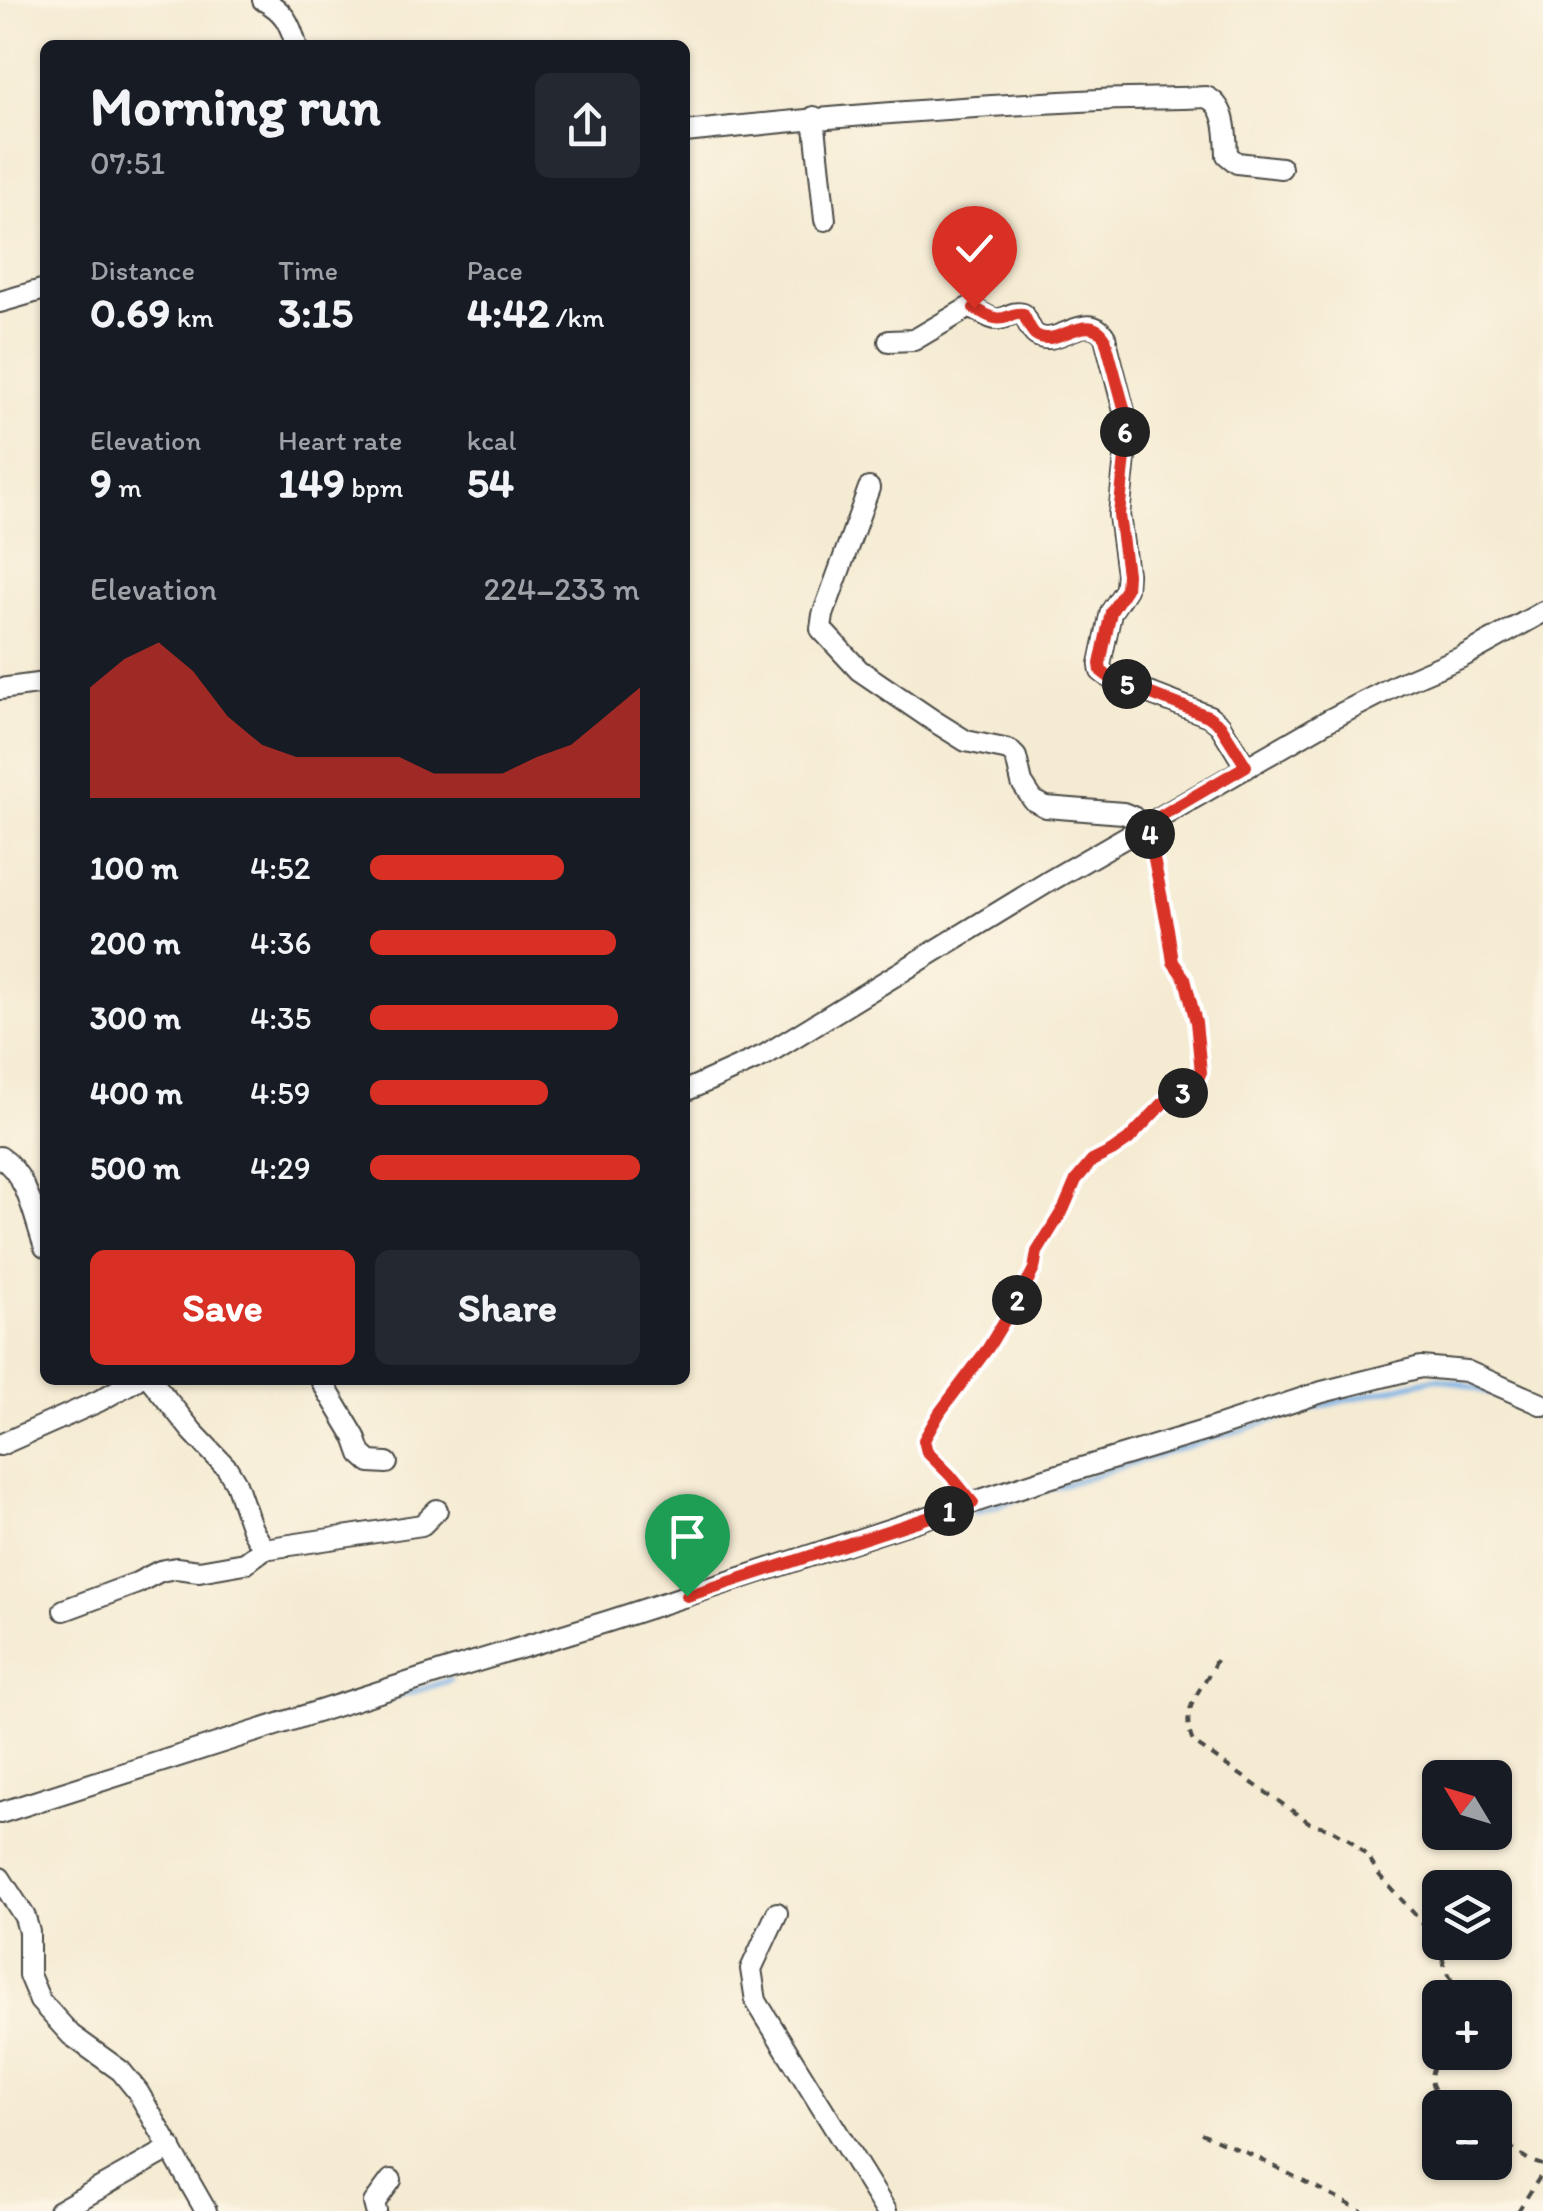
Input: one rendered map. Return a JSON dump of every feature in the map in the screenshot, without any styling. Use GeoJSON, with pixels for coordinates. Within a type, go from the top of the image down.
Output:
{"type":"FeatureCollection","features":[{"type":"Feature","properties":{"kind":"street"},"geometry":{"type":"LineString","coordinates":[[263,0],[280,10],[294,40]]}},
{"type":"Feature","properties":{"kind":"street"},"geometry":{"type":"LineString","coordinates":[[690,131],[814,118],[1206,97],[1221,110],[1227,155],[1236,163],[1282,168]]}},
{"type":"Feature","properties":{"kind":"street"},"geometry":{"type":"LineString","coordinates":[[814,118],[824,220]]}},
{"type":"Feature","properties":{"kind":"street"},"geometry":{"type":"LineString","coordinates":[[0,302],[40,290]]}},
{"type":"Feature","properties":{"kind":"street"},"geometry":{"type":"LineString","coordinates":[[889,341],[914,340],[968,308],[1000,319],[1015,312],[1023,314],[1038,337],[1091,326],[1100,330],[1126,415],[1119,515],[1127,574],[1126,589],[1111,612],[1101,671],[1208,716],[1220,725],[1246,766]]}},
{"type":"Feature","properties":{"kind":"street"},"geometry":{"type":"LineString","coordinates":[[869,488],[823,615],[821,629],[828,639],[859,670],[950,731],[966,740],[1009,750],[1016,757],[1022,783],[1033,800],[1046,807],[1123,812],[1144,826]]}},
{"type":"Feature","properties":{"kind":"street"},"geometry":{"type":"LineString","coordinates":[[690,1089],[765,1054],[1246,766],[1543,612]]}},
{"type":"Feature","properties":{"kind":"street"},"geometry":{"type":"LineString","coordinates":[[0,689],[40,685]]}},
{"type":"Feature","properties":{"kind":"street"},"geometry":{"type":"LineString","coordinates":[[0,1157],[20,1178],[40,1233]]}},
{"type":"Feature","properties":{"kind":"street"},"geometry":{"type":"LineString","coordinates":[[0,1813],[1322,1392],[1421,1367],[1466,1371],[1543,1405]]}},
{"type":"Feature","properties":{"kind":"street"},"geometry":{"type":"LineString","coordinates":[[155,1385],[227,1468],[264,1549]]}},
{"type":"Feature","properties":{"kind":"street"},"geometry":{"type":"LineString","coordinates":[[324,1385],[366,1460],[387,1464]]}},
{"type":"Feature","properties":{"kind":"street"},"geometry":{"type":"LineString","coordinates":[[0,1444],[96,1390]]}},
{"type":"Feature","properties":{"kind":"street"},"geometry":{"type":"LineString","coordinates":[[64,1610],[138,1584],[160,1571],[199,1571],[244,1563],[264,1549],[422,1525],[437,1510]]}},
{"type":"Feature","properties":{"kind":"street"},"geometry":{"type":"LineString","coordinates":[[0,1878],[25,1918],[29,1932],[29,1975],[40,2001],[71,2035],[121,2070],[172,2148],[206,2211]]}},
{"type":"Feature","properties":{"kind":"street"},"geometry":{"type":"LineString","coordinates":[[777,1913],[751,1970],[756,2001],[886,2211]]}},
{"type":"Feature","properties":{"kind":"street"},"geometry":{"type":"LineString","coordinates":[[64,2210],[172,2148]]}},
{"type":"Feature","properties":{"kind":"street"},"geometry":{"type":"LineString","coordinates":[[376,2211],[374,2202],[391,2180]]}},
{"type":"Feature","properties":{"kind":"path"},"geometry":{"type":"LineString","coordinates":[[973,1503],[927,1452],[924,1440],[1014,1304],[1076,1180],[1092,1161],[1128,1140],[1168,1098],[1195,1086],[1201,1072],[1196,1022],[1185,979],[1173,962],[1144,826]]}},
{"type":"Feature","properties":{"kind":"path"},"geometry":{"type":"LineString","coordinates":[[1216,1660],[1187,1712],[1193,1742],[1310,1823],[1350,1840],[1422,1922]]}},
{"type":"Feature","properties":{"kind":"path"},"geometry":{"type":"LineString","coordinates":[[1201,2133],[1362,2211]]}},
{"type":"Feature","properties":{"kind":"path"},"geometry":{"type":"LineString","coordinates":[[1512,2148],[1543,2168],[1518,2211]]}},
{"type":"Feature","properties":{"kind":"waterway"},"geometry":{"type":"LineString","coordinates":[[975,1512],[1309,1409],[1437,1378],[1494,1395],[1543,1417]]}},
{"type":"Feature","properties":{"kind":"waterway"},"geometry":{"type":"LineString","coordinates":[[166,1771],[450,1680]]}},
{"type":"Feature","properties":{"kind":"route"},"geometry":{"type":"LineString","coordinates":[[687,1596],[973,1503],[927,1452],[924,1440],[1023,1290],[1034,1269],[1037,1252],[1076,1180],[1092,1161],[1128,1140],[1168,1098],[1195,1086],[1201,1072],[1196,1022],[1185,979],[1173,962],[1147,824],[1246,766],[1220,725],[1208,716],[1101,671],[1111,612],[1126,589],[1127,574],[1119,515],[1126,415],[1105,338],[1091,326],[1038,337],[1023,314],[1015,312],[1000,319],[974,308]]}}]}
